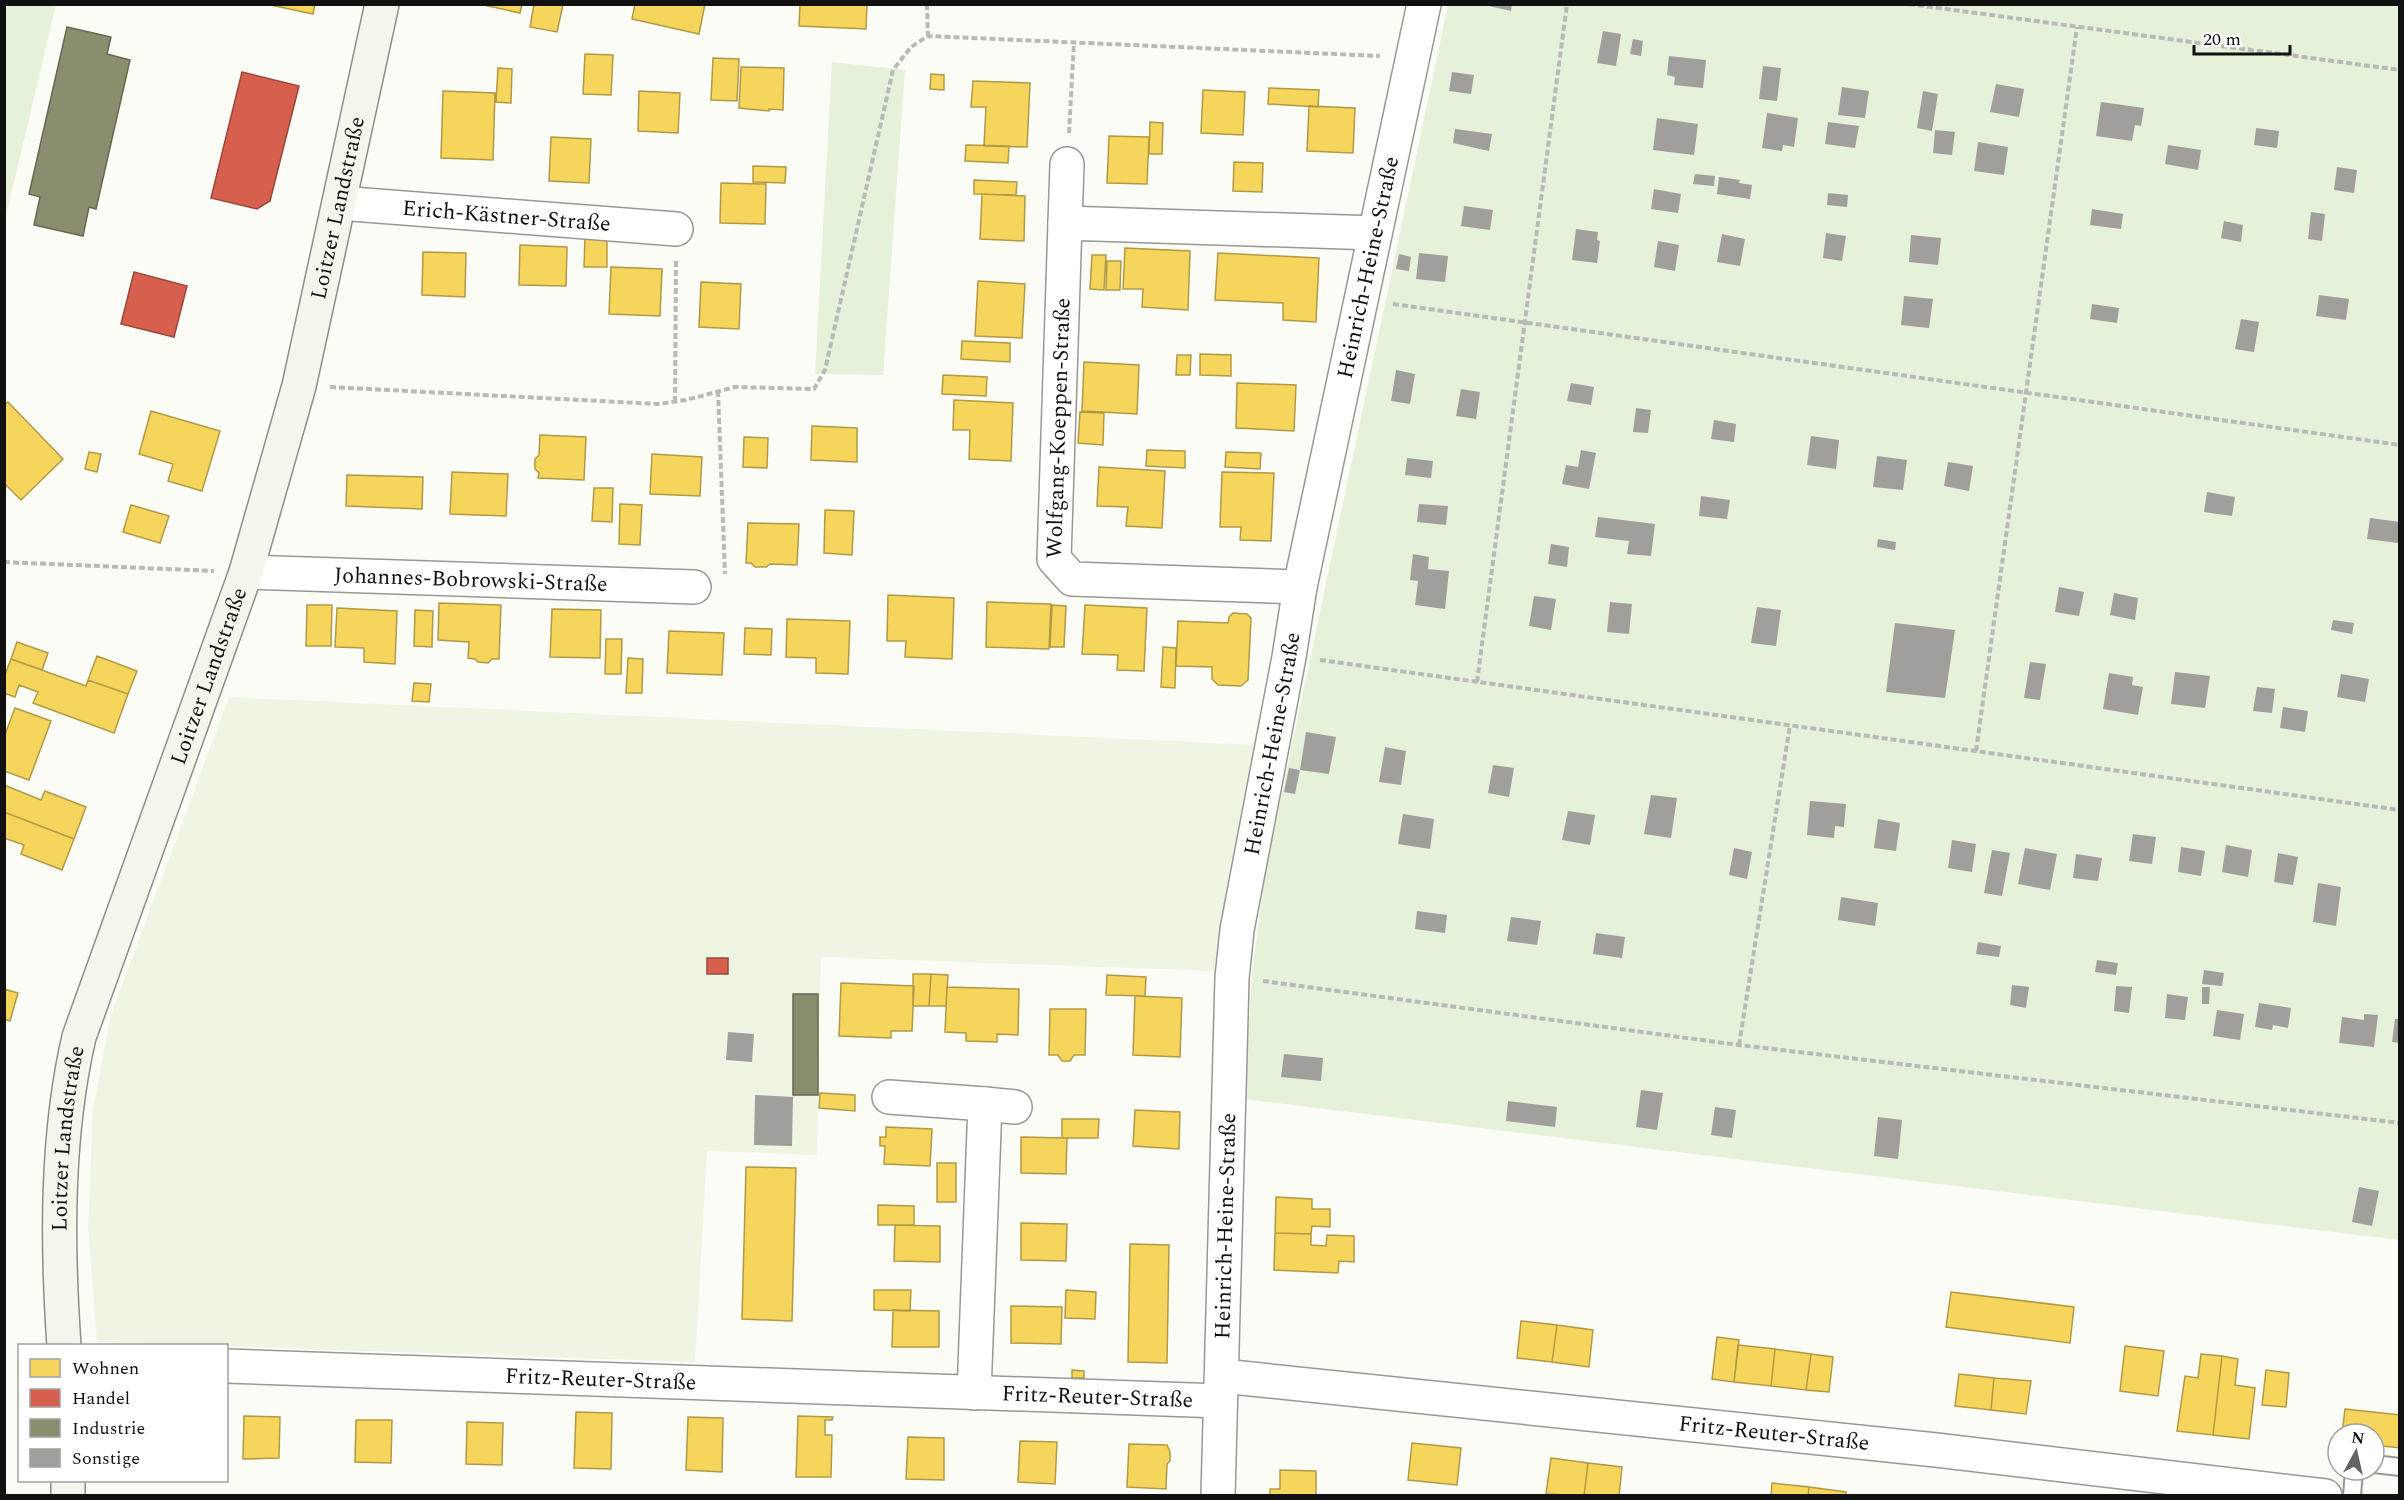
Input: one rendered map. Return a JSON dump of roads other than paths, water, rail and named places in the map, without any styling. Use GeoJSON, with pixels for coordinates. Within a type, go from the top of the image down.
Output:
{"type":"FeatureCollection","features":[{"type":"Feature","properties":{"kind":"main road","name":"Loitzer Landstraße"},"geometry":{"type":"LineString","coordinates":[[64,1344],[60,1207],[69,1083],[79,1037],[246,572],[299,386],[382,4]]}},
{"type":"Feature","properties":{"kind":"street","name":"Heinrich-Heine-Straße"},"geometry":{"type":"LineString","coordinates":[[1218,1496],[1232,978],[1237,930],[1289,657],[1300,587],[1424,4]]}},
{"type":"Feature","properties":{"kind":"street","name":"Wolfgang-Koeppen-Straße"},"geometry":{"type":"LineString","coordinates":[[1067,164],[1054,559],[1072,579],[1300,587]]}},
{"type":"Feature","properties":{"kind":"street","name":"Erich-Kästner-Straße"},"geometry":{"type":"LineString","coordinates":[[339,203],[676,229]]}},
{"type":"Feature","properties":{"kind":"street"},"geometry":{"type":"LineString","coordinates":[[1065,223],[1375,233]]}},
{"type":"Feature","properties":{"kind":"street","name":"Johannes-Bobrowski-Straße"},"geometry":{"type":"LineString","coordinates":[[246,572],[694,587]]}},
{"type":"Feature","properties":{"kind":"street","name":"Fritz-Reuter-Straße"},"geometry":{"type":"LineString","coordinates":[[889,1097],[1000,1105],[974,1393]]}},
{"type":"Feature","properties":{"kind":"street","name":"Fritz-Reuter-Straße"},"geometry":{"type":"LineString","coordinates":[[228,1366],[974,1393],[1221,1389],[1936,1450],[2325,1496]]}}]}
